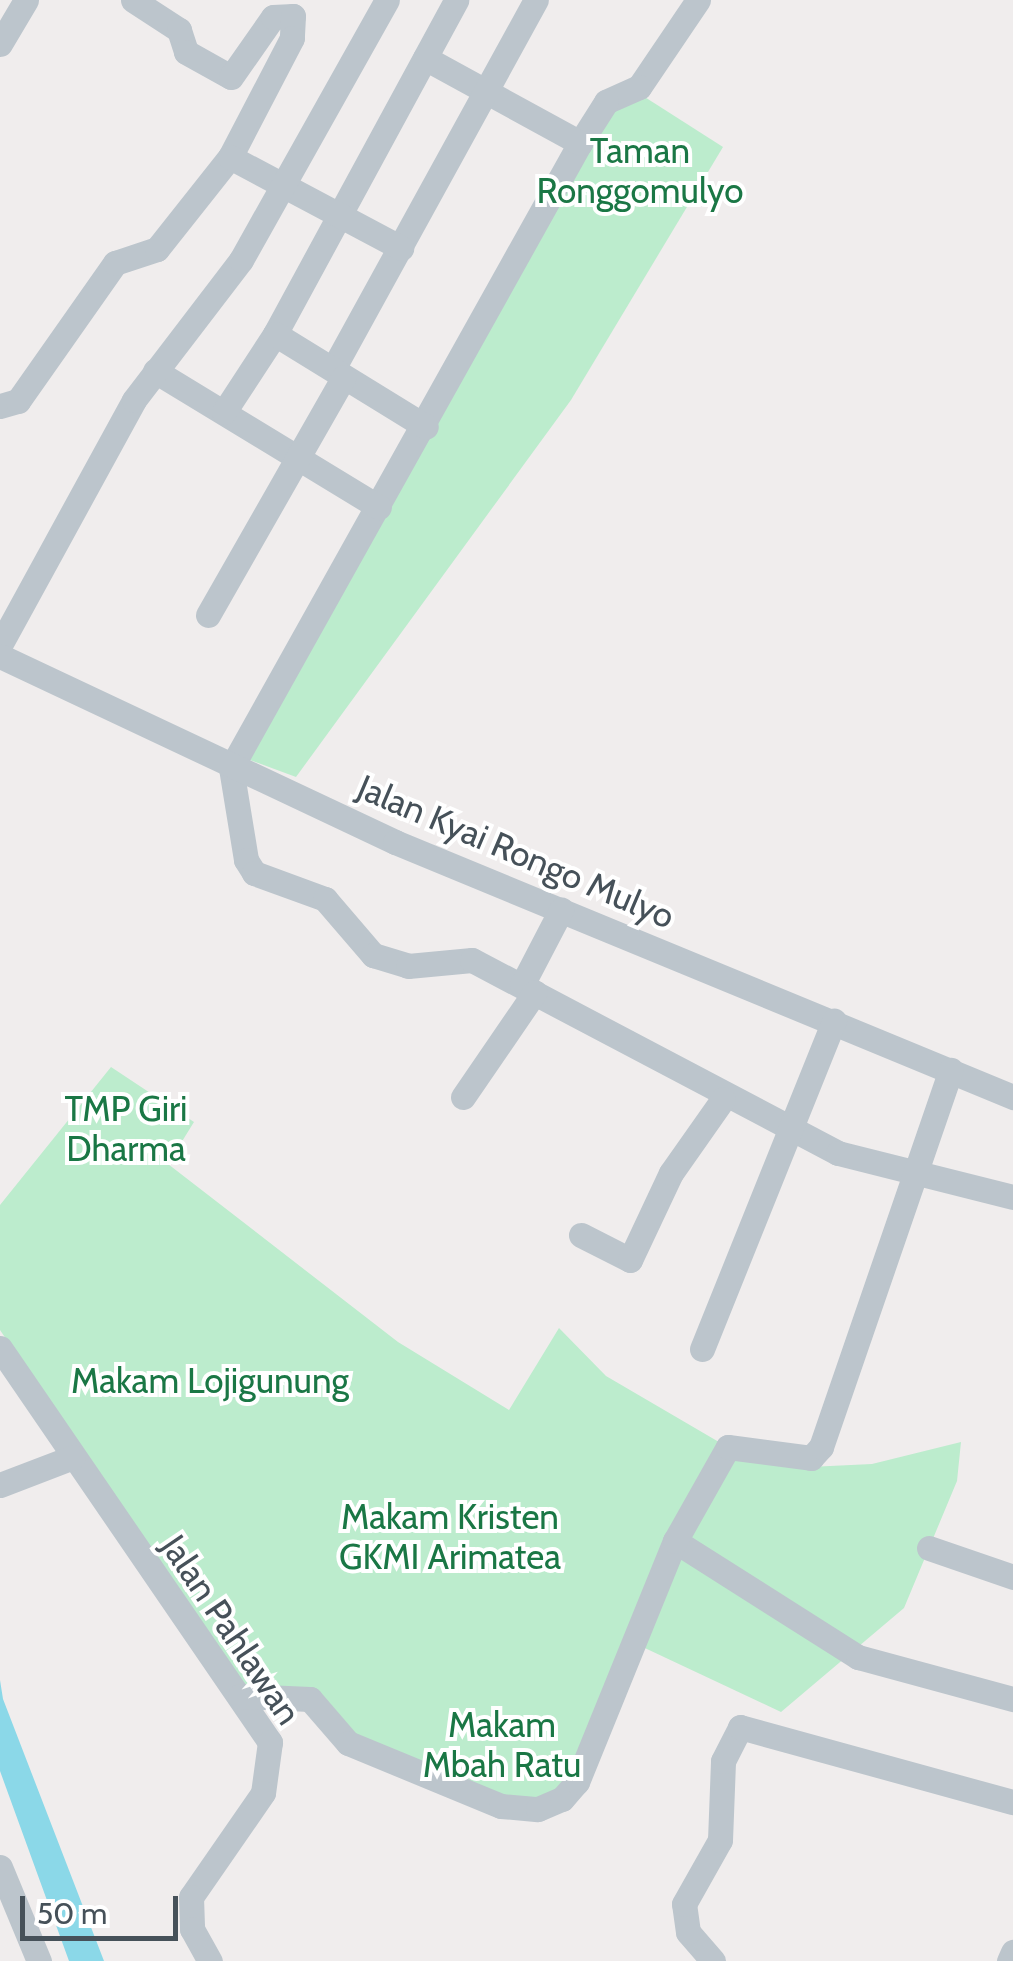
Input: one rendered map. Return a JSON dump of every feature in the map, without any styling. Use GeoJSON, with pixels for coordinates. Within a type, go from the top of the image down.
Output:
{"type":"FeatureCollection","features":[{"type":"Feature","properties":{"kind":"street"},"geometry":{"type":"LineString","coordinates":[[0,44],[26,0]]}},
{"type":"Feature","properties":{"kind":"street"},"geometry":{"type":"LineString","coordinates":[[0,406],[18,401],[116,263],[157,249],[230,157],[296,21],[274,18],[232,77],[186,52],[179,30],[133,0]]}},
{"type":"Feature","properties":{"kind":"street"},"geometry":{"type":"LineString","coordinates":[[0,645],[155,371],[241,260],[387,0]]}},
{"type":"Feature","properties":{"kind":"street"},"geometry":{"type":"LineString","coordinates":[[224,412],[343,214],[456,0]]}},
{"type":"Feature","properties":{"kind":"street"},"geometry":{"type":"LineString","coordinates":[[208,616],[301,455],[401,248],[536,0]]}},
{"type":"Feature","properties":{"kind":"street"},"geometry":{"type":"LineString","coordinates":[[698,0],[640,87],[606,102],[580,143],[426,426],[230,768],[254,872],[326,899],[373,956],[393,964],[452,956],[529,989],[723,1099],[786,1130],[912,1178],[1013,1197]]}},
{"type":"Feature","properties":{"kind":"street"},"geometry":{"type":"LineString","coordinates":[[425,58],[580,143]]}},
{"type":"Feature","properties":{"kind":"street"},"geometry":{"type":"LineString","coordinates":[[230,157],[401,248]]}},
{"type":"Feature","properties":{"kind":"street"},"geometry":{"type":"LineString","coordinates":[[274,334],[426,426]]}},
{"type":"Feature","properties":{"kind":"street"},"geometry":{"type":"LineString","coordinates":[[155,371],[301,455],[380,506]]}},
{"type":"Feature","properties":{"kind":"street","name":"Jalan Kyai Rongo Mulyo"},"geometry":{"type":"LineString","coordinates":[[0,656],[230,768],[1013,1097]]}},
{"type":"Feature","properties":{"kind":"street"},"geometry":{"type":"LineString","coordinates":[[462,1097],[529,989],[561,910]]}},
{"type":"Feature","properties":{"kind":"street"},"geometry":{"type":"LineString","coordinates":[[702,1349],[786,1130],[834,1021]]}},
{"type":"Feature","properties":{"kind":"street"},"geometry":{"type":"LineString","coordinates":[[240,1696],[310,1699],[337,1734],[392,1766],[501,1806],[538,1809],[577,1782],[675,1541],[732,1443],[802,1458],[821,1447],[951,1070]]}},
{"type":"Feature","properties":{"kind":"street"},"geometry":{"type":"LineString","coordinates":[[581,1235],[630,1260],[670,1173],[723,1099]]}},
{"type":"Feature","properties":{"kind":"street","name":"Jalan Pahlawan"},"geometry":{"type":"LineString","coordinates":[[0,1348],[240,1696],[273,1762],[262,1793],[191,1897],[192,1929],[210,1961]]}},
{"type":"Feature","properties":{"kind":"street"},"geometry":{"type":"LineString","coordinates":[[0,1484],[73,1456]]}},
{"type":"Feature","properties":{"kind":"street"},"geometry":{"type":"LineString","coordinates":[[675,1541],[858,1657],[1013,1699]]}},
{"type":"Feature","properties":{"kind":"street"},"geometry":{"type":"LineString","coordinates":[[928,1548],[1013,1577]]}},
{"type":"Feature","properties":{"kind":"street"},"geometry":{"type":"LineString","coordinates":[[714,1961],[688,1932],[684,1904],[720,1840],[724,1761],[740,1726],[1013,1802]]}},
{"type":"Feature","properties":{"kind":"street"},"geometry":{"type":"LineString","coordinates":[[0,1867],[40,1961]]}},
{"type":"Feature","properties":{"kind":"street"},"geometry":{"type":"LineString","coordinates":[[1009,1961],[1013,1952]]}},
{"type":"Feature","properties":{"kind":"green space","name":"Taman Ronggomulyo"},"geometry":{"type":"Polygon","coordinates":[[[640,94],[723,147],[571,400],[296,777],[242,757],[608,109],[640,94]]]}},
{"type":"Feature","properties":{"kind":"green space"},"geometry":{"type":"Polygon","coordinates":[[[111,1067],[194,1122],[168,1164],[398,1342],[509,1410],[559,1328],[606,1376],[736,1452],[809,1467],[872,1464],[961,1442],[957,1481],[904,1608],[781,1712],[632,1642],[575,1781],[538,1808],[393,1763],[308,1696],[243,1692],[0,1330],[0,1205],[111,1067]]]}},
{"type":"Feature","properties":{"kind":"water"},"geometry":{"type":"Polygon","coordinates":[[[0,1680],[3,1699],[104,1961],[69,1961],[0,1771],[0,1680]]]}},
{"type":"Feature","properties":{"kind":"park label","name":"TMP Giri Dharma"},"geometry":{"type":"Point","coordinates":[126,1129]}},
{"type":"Feature","properties":{"kind":"park label","name":"Makam Lojigunung"},"geometry":{"type":"Point","coordinates":[210,1381]}},
{"type":"Feature","properties":{"kind":"park label","name":"Makam Kristen GKMI Arimatea"},"geometry":{"type":"Point","coordinates":[450,1537]}},
{"type":"Feature","properties":{"kind":"park label","name":"Makam Mbah Ratu"},"geometry":{"type":"Point","coordinates":[502,1745]}}]}
